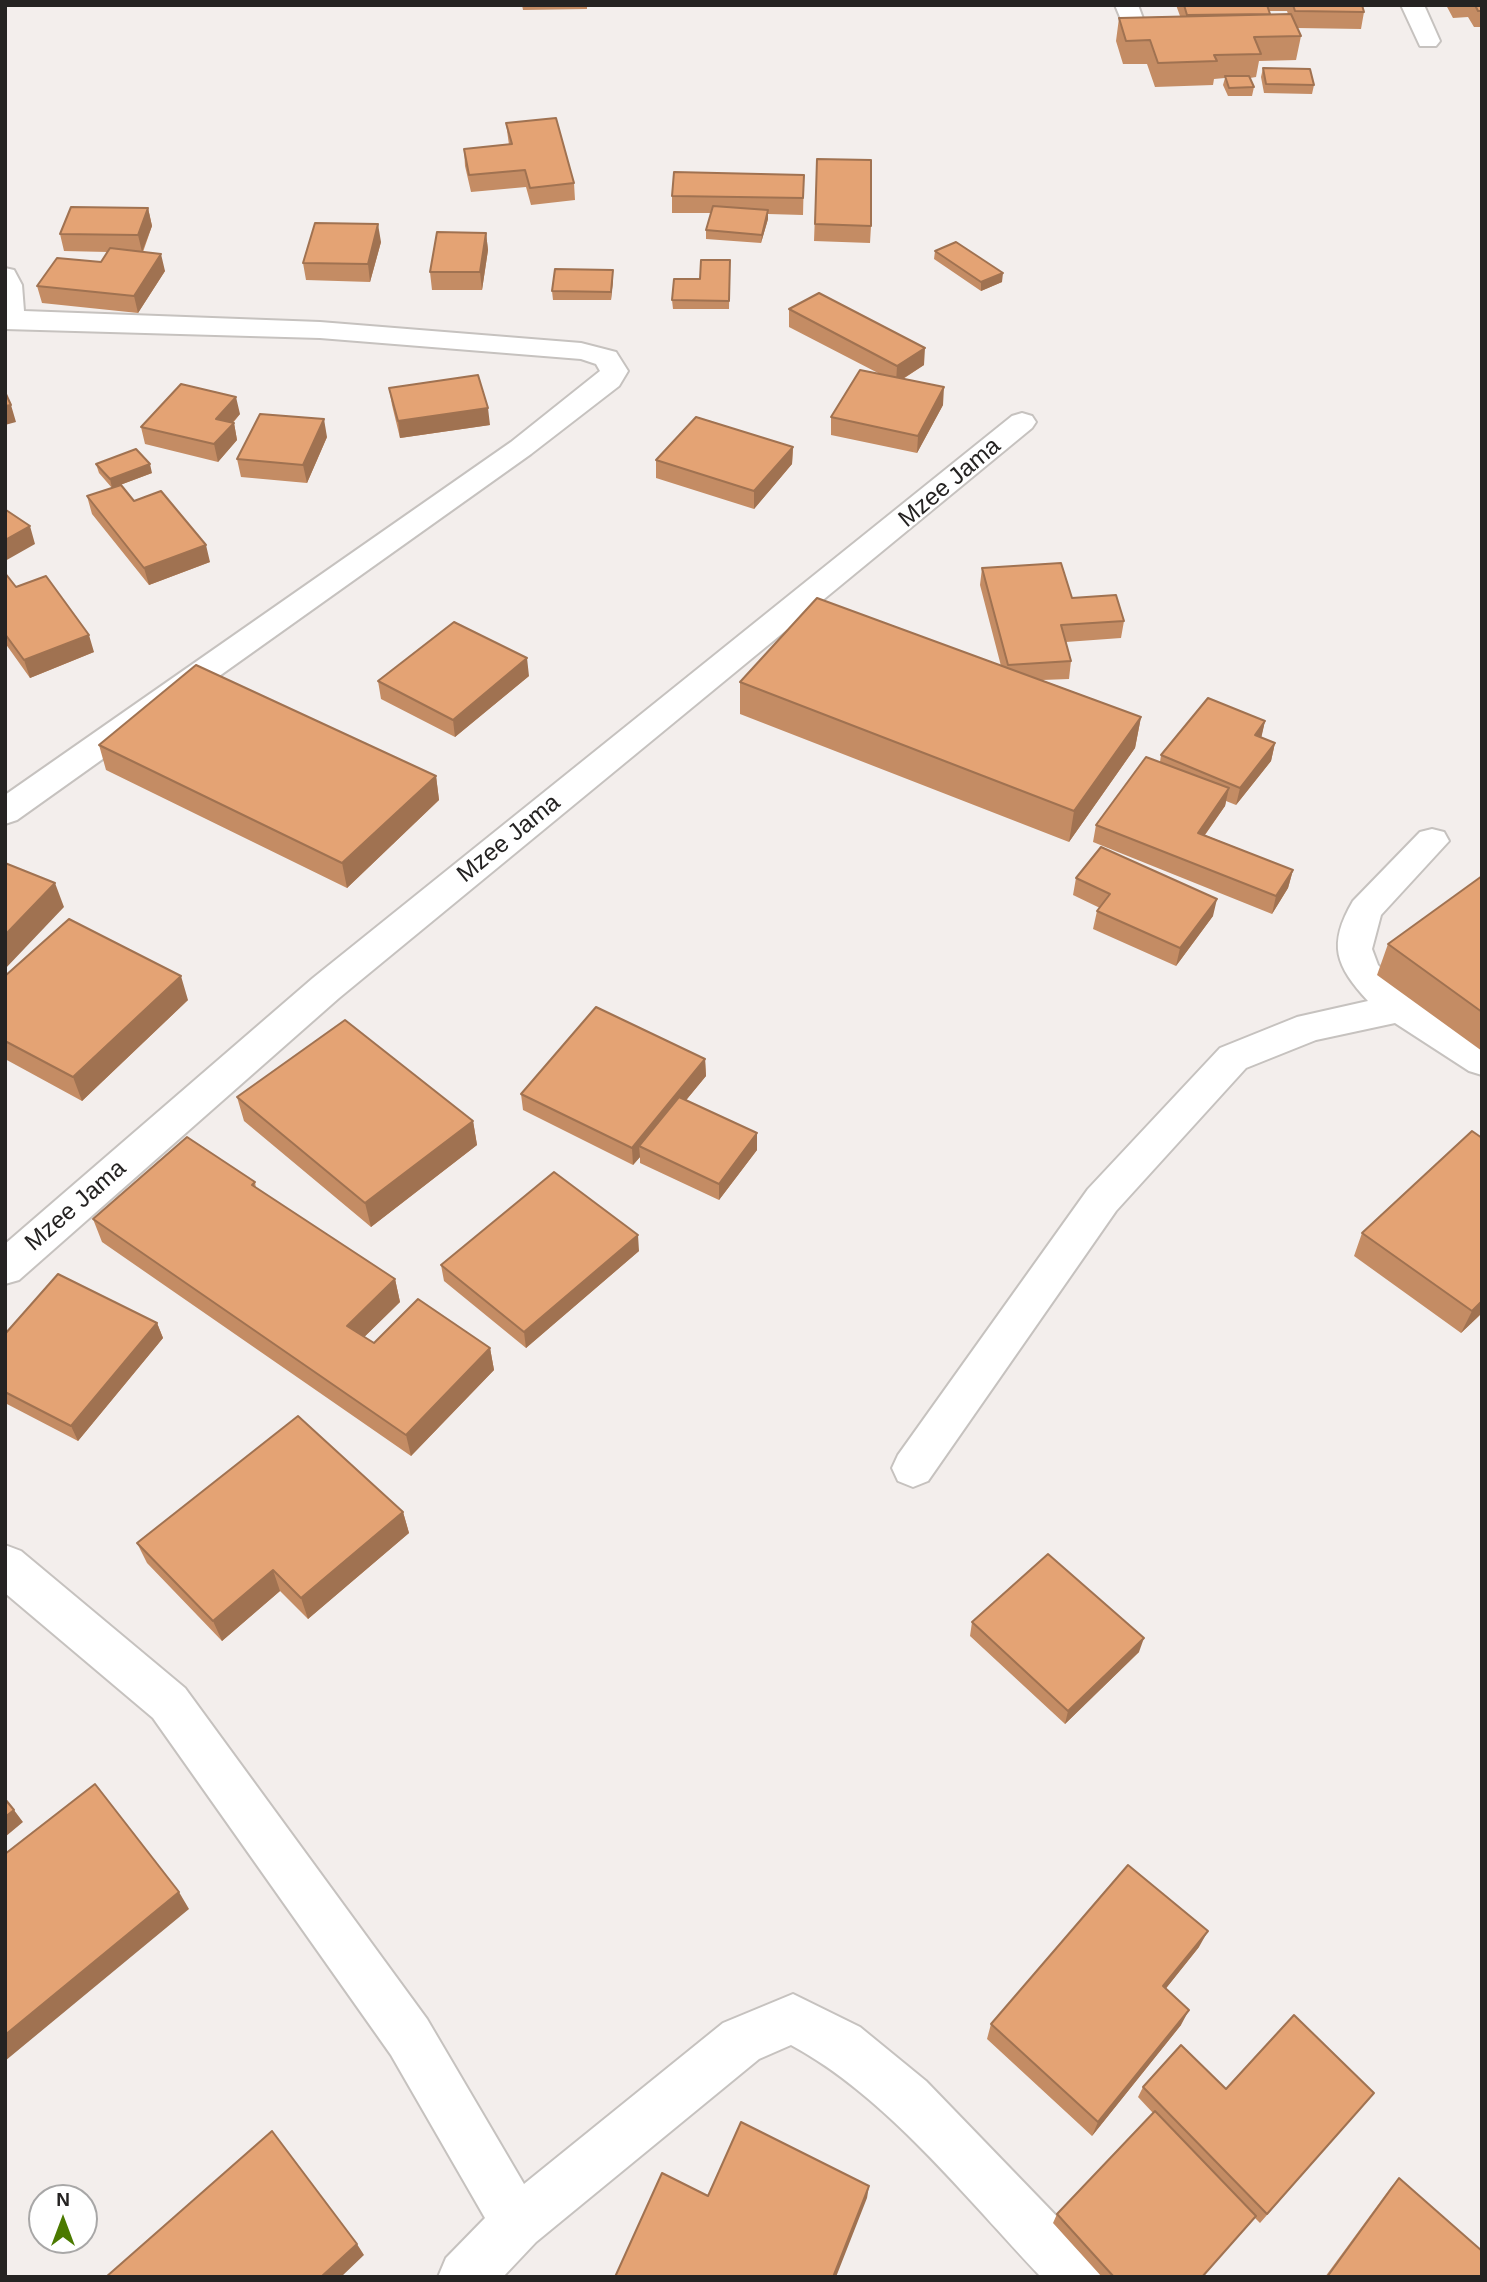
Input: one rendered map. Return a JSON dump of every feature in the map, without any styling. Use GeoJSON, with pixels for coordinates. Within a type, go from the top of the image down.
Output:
{"type":"FeatureCollection","features":[{"type":"Feature","properties":{"kind":"street"},"geometry":{"type":"LineString","coordinates":[[1412,5],[1428,41]]}},
{"type":"Feature","properties":{"kind":"street"},"geometry":{"type":"LineString","coordinates":[[5,276],[9,285],[8,320],[320,330],[581,351],[603,355],[610,361],[614,371],[609,380],[521,448],[5,813]]}},
{"type":"Feature","properties":{"kind":"street","name":"Mzee Jama"},"geometry":{"type":"LineString","coordinates":[[5,1268],[323,990],[696,685],[886,536],[1022,422]]}},
{"type":"Feature","properties":{"kind":"street"},"geometry":{"type":"LineString","coordinates":[[1432,841],[1365,911],[1354,949],[1363,972],[1384,995],[1482,1061]]}},
{"type":"Feature","properties":{"kind":"street"},"geometry":{"type":"LineString","coordinates":[[913,1468],[1102,1200],[1233,1058],[1310,1027],[1401,1008]]}},
{"type":"Feature","properties":{"kind":"street"},"geometry":{"type":"LineString","coordinates":[[5,1565],[169,1703],[409,2037],[517,2223]]}},
{"type":"Feature","properties":{"kind":"street"},"geometry":{"type":"LineString","coordinates":[[465,2277],[517,2223],[741,2041],[793,2020],[842,2045],[908,2099],[1078,2277]]}},
{"type":"Feature","properties":{"kind":"building"},"geometry":{"type":"Polygon","coordinates":[[[1184,5],[1267,5],[1270,14],[1187,15],[1184,5]]]}},
{"type":"Feature","properties":{"kind":"building"},"geometry":{"type":"Polygon","coordinates":[[[1293,5],[1362,5],[1364,12],[1295,11],[1293,5]]]}},
{"type":"Feature","properties":{"kind":"building"},"geometry":{"type":"Polygon","coordinates":[[[1475,5],[1482,5],[1482,11],[1478,11],[1475,5]]]}},
{"type":"Feature","properties":{"kind":"building"},"geometry":{"type":"Polygon","coordinates":[[[1291,14],[1301,36],[1254,37],[1261,54],[1214,55],[1217,61],[1158,63],[1150,40],[1126,41],[1119,18],[1291,14]]]}},
{"type":"Feature","properties":{"kind":"building"},"geometry":{"type":"Polygon","coordinates":[[[1263,68],[1310,69],[1314,85],[1266,84],[1263,68]]]}},
{"type":"Feature","properties":{"kind":"building"},"geometry":{"type":"Polygon","coordinates":[[[1225,76],[1249,76],[1254,87],[1229,88],[1225,76]]]}},
{"type":"Feature","properties":{"kind":"building"},"geometry":{"type":"Polygon","coordinates":[[[556,118],[574,183],[530,188],[525,170],[469,175],[464,149],[512,144],[506,123],[556,118]]]}},
{"type":"Feature","properties":{"kind":"building"},"geometry":{"type":"Polygon","coordinates":[[[817,159],[871,160],[871,226],[815,224],[817,159]]]}},
{"type":"Feature","properties":{"kind":"building"},"geometry":{"type":"Polygon","coordinates":[[[674,172],[804,175],[803,198],[672,196],[674,172]]]}},
{"type":"Feature","properties":{"kind":"building"},"geometry":{"type":"Polygon","coordinates":[[[713,206],[768,210],[762,235],[706,230],[713,206]]]}},
{"type":"Feature","properties":{"kind":"building"},"geometry":{"type":"Polygon","coordinates":[[[71,207],[148,208],[138,235],[60,234],[71,207]]]}},
{"type":"Feature","properties":{"kind":"building"},"geometry":{"type":"Polygon","coordinates":[[[315,223],[378,224],[368,264],[303,263],[315,223]]]}},
{"type":"Feature","properties":{"kind":"building"},"geometry":{"type":"Polygon","coordinates":[[[437,232],[486,233],[480,272],[430,272],[437,232]]]}},
{"type":"Feature","properties":{"kind":"building"},"geometry":{"type":"Polygon","coordinates":[[[956,242],[1003,273],[981,282],[935,251],[956,242]]]}},
{"type":"Feature","properties":{"kind":"building"},"geometry":{"type":"Polygon","coordinates":[[[110,248],[161,254],[134,296],[37,286],[57,258],[101,262],[110,248]]]}},
{"type":"Feature","properties":{"kind":"building"},"geometry":{"type":"Polygon","coordinates":[[[701,260],[730,260],[729,301],[672,300],[674,279],[700,279],[701,260]]]}},
{"type":"Feature","properties":{"kind":"building"},"geometry":{"type":"Polygon","coordinates":[[[555,269],[613,270],[611,292],[552,291],[555,269]]]}},
{"type":"Feature","properties":{"kind":"building"},"geometry":{"type":"Polygon","coordinates":[[[819,293],[925,348],[897,366],[789,309],[819,293]]]}},
{"type":"Feature","properties":{"kind":"building"},"geometry":{"type":"Polygon","coordinates":[[[860,370],[944,387],[918,436],[831,417],[860,370]]]}},
{"type":"Feature","properties":{"kind":"building"},"geometry":{"type":"Polygon","coordinates":[[[478,375],[488,408],[398,421],[389,388],[478,375]]]}},
{"type":"Feature","properties":{"kind":"building"},"geometry":{"type":"Polygon","coordinates":[[[181,384],[236,397],[216,419],[234,423],[214,444],[141,427],[181,384]]]}},
{"type":"Feature","properties":{"kind":"building"},"geometry":{"type":"Polygon","coordinates":[[[5,392],[11,405],[5,406],[5,392]]]}},
{"type":"Feature","properties":{"kind":"building"},"geometry":{"type":"Polygon","coordinates":[[[260,414],[324,419],[303,465],[237,459],[260,414]]]}},
{"type":"Feature","properties":{"kind":"building"},"geometry":{"type":"Polygon","coordinates":[[[696,417],[793,447],[754,491],[656,460],[696,417]]]}},
{"type":"Feature","properties":{"kind":"building"},"geometry":{"type":"Polygon","coordinates":[[[136,449],[150,464],[110,479],[96,464],[136,449]]]}},
{"type":"Feature","properties":{"kind":"building"},"geometry":{"type":"Polygon","coordinates":[[[121,485],[134,501],[161,491],[206,545],[144,568],[87,496],[121,485]]]}},
{"type":"Feature","properties":{"kind":"building"},"geometry":{"type":"Polygon","coordinates":[[[5,511],[30,526],[5,540],[5,511]]]}},
{"type":"Feature","properties":{"kind":"building"},"geometry":{"type":"Polygon","coordinates":[[[1061,563],[1072,598],[1116,595],[1124,621],[1061,625],[1071,661],[1008,665],[982,568],[1061,563]]]}},
{"type":"Feature","properties":{"kind":"building"},"geometry":{"type":"Polygon","coordinates":[[[5,573],[16,587],[46,576],[89,635],[24,660],[5,634],[5,573]]]}},
{"type":"Feature","properties":{"kind":"building"},"geometry":{"type":"Polygon","coordinates":[[[817,598],[1141,717],[1074,811],[740,682],[817,598]]]}},
{"type":"Feature","properties":{"kind":"building"},"geometry":{"type":"Polygon","coordinates":[[[454,622],[527,658],[453,720],[378,681],[454,622]]]}},
{"type":"Feature","properties":{"kind":"building"},"geometry":{"type":"Polygon","coordinates":[[[196,665],[436,776],[342,863],[99,745],[196,665]]]}},
{"type":"Feature","properties":{"kind":"building"},"geometry":{"type":"Polygon","coordinates":[[[1208,698],[1265,721],[1255,735],[1275,743],[1240,788],[1161,755],[1208,698]]]}},
{"type":"Feature","properties":{"kind":"building"},"geometry":{"type":"Polygon","coordinates":[[[1146,757],[1229,788],[1198,833],[1293,870],[1276,896],[1096,825],[1146,757]]]}},
{"type":"Feature","properties":{"kind":"building"},"geometry":{"type":"Polygon","coordinates":[[[1101,847],[1217,899],[1180,948],[1097,911],[1110,894],[1076,878],[1101,847]]]}},
{"type":"Feature","properties":{"kind":"building"},"geometry":{"type":"Polygon","coordinates":[[[5,863],[55,883],[5,935],[5,863]]]}},
{"type":"Feature","properties":{"kind":"building"},"geometry":{"type":"Polygon","coordinates":[[[1482,876],[1482,1012],[1388,944],[1482,876]]]}},
{"type":"Feature","properties":{"kind":"building"},"geometry":{"type":"Polygon","coordinates":[[[69,919],[181,976],[73,1077],[5,1041],[5,976],[69,919]]]}},
{"type":"Feature","properties":{"kind":"building"},"geometry":{"type":"Polygon","coordinates":[[[596,1007],[705,1059],[632,1148],[521,1094],[596,1007]]]}},
{"type":"Feature","properties":{"kind":"building"},"geometry":{"type":"Polygon","coordinates":[[[345,1020],[473,1121],[365,1203],[237,1097],[345,1020]]]}},
{"type":"Feature","properties":{"kind":"building"},"geometry":{"type":"Polygon","coordinates":[[[679,1097],[757,1133],[719,1184],[639,1146],[679,1097]]]}},
{"type":"Feature","properties":{"kind":"building"},"geometry":{"type":"Polygon","coordinates":[[[1472,1131],[1482,1138],[1482,1301],[1472,1311],[1362,1233],[1472,1131]]]}},
{"type":"Feature","properties":{"kind":"building"},"geometry":{"type":"Polygon","coordinates":[[[187,1137],[255,1182],[252,1185],[395,1279],[347,1326],[374,1343],[418,1299],[490,1348],[406,1435],[93,1219],[187,1137]]]}},
{"type":"Feature","properties":{"kind":"building"},"geometry":{"type":"Polygon","coordinates":[[[554,1172],[638,1235],[524,1332],[441,1265],[554,1172]]]}},
{"type":"Feature","properties":{"kind":"building"},"geometry":{"type":"Polygon","coordinates":[[[58,1274],[157,1323],[71,1426],[5,1392],[5,1334],[58,1274]]]}},
{"type":"Feature","properties":{"kind":"building"},"geometry":{"type":"Polygon","coordinates":[[[298,1416],[403,1512],[301,1598],[273,1570],[213,1621],[137,1543],[298,1416]]]}},
{"type":"Feature","properties":{"kind":"building"},"geometry":{"type":"Polygon","coordinates":[[[1048,1554],[1144,1638],[1068,1711],[972,1622],[1048,1554]]]}},
{"type":"Feature","properties":{"kind":"building"},"geometry":{"type":"Polygon","coordinates":[[[95,1784],[179,1892],[5,2035],[5,1854],[95,1784]]]}},
{"type":"Feature","properties":{"kind":"building"},"geometry":{"type":"Polygon","coordinates":[[[5,1799],[14,1810],[5,1817],[5,1799]]]}},
{"type":"Feature","properties":{"kind":"building"},"geometry":{"type":"Polygon","coordinates":[[[1128,1865],[1208,1931],[1163,1986],[1189,2010],[1098,2122],[991,2024],[1128,1865]]]}},
{"type":"Feature","properties":{"kind":"building"},"geometry":{"type":"Polygon","coordinates":[[[1294,2015],[1374,2093],[1267,2214],[1143,2087],[1181,2045],[1226,2089],[1294,2015]]]}},
{"type":"Feature","properties":{"kind":"building"},"geometry":{"type":"Polygon","coordinates":[[[1155,2111],[1256,2216],[1202,2277],[1114,2277],[1057,2214],[1155,2111]]]}},
{"type":"Feature","properties":{"kind":"building"},"geometry":{"type":"Polygon","coordinates":[[[741,2122],[869,2186],[833,2277],[615,2277],[662,2173],[708,2196],[741,2122]]]}},
{"type":"Feature","properties":{"kind":"building"},"geometry":{"type":"Polygon","coordinates":[[[272,2131],[357,2244],[321,2277],[106,2277],[272,2131]]]}},
{"type":"Feature","properties":{"kind":"building"},"geometry":{"type":"Polygon","coordinates":[[[1399,2178],[1482,2251],[1482,2277],[1327,2277],[1399,2178]]]}}]}
